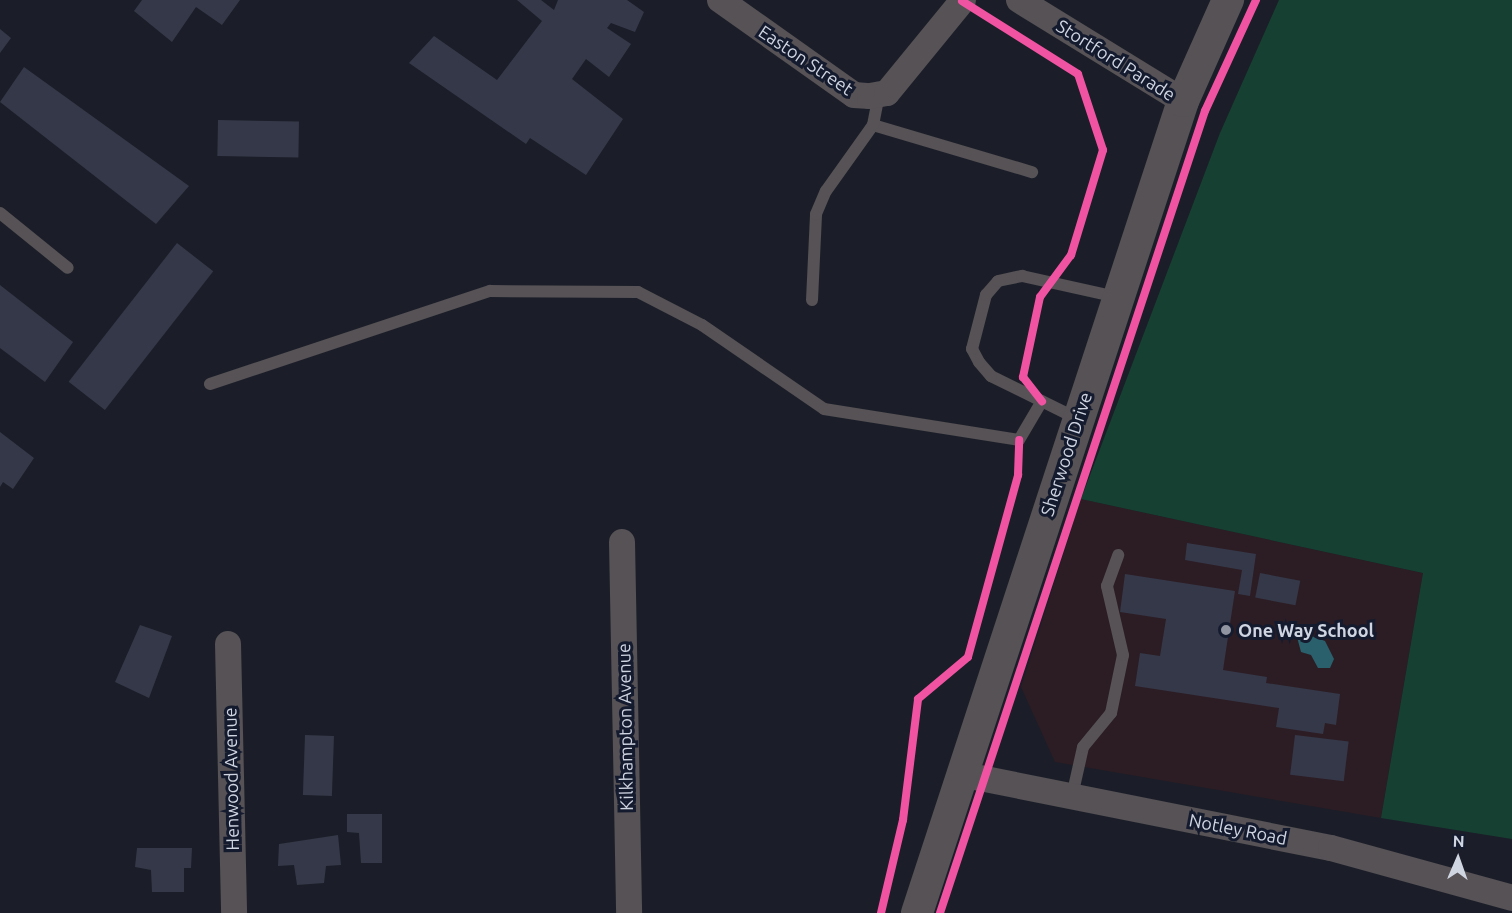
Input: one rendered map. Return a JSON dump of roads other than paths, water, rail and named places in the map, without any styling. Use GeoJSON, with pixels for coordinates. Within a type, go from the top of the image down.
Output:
{"type":"FeatureCollection","features":[{"type":"Feature","properties":{"kind":"street","name":"Easton Street"},"geometry":{"type":"LineString","coordinates":[[720,0],[854,95],[887,93],[963,0]]}},
{"type":"Feature","properties":{"kind":"street","name":"Stortford Parade"},"geometry":{"type":"LineString","coordinates":[[1019,0],[1183,101]]}},
{"type":"Feature","properties":{"kind":"street","name":"Sherwood Drive"},"geometry":{"type":"LineString","coordinates":[[917,913],[960,774],[1183,101],[1228,0]]}},
{"type":"Feature","properties":{"kind":"street","name":"Kilkhampton Avenue"},"geometry":{"type":"LineString","coordinates":[[622,542],[629,913]]}},
{"type":"Feature","properties":{"kind":"street","name":"Henwood Avenue"},"geometry":{"type":"LineString","coordinates":[[228,644],[234,913]]}},
{"type":"Feature","properties":{"kind":"street","name":"Notley Road"},"geometry":{"type":"LineString","coordinates":[[960,774],[1331,848],[1512,898]]}},
{"type":"Feature","properties":{"kind":"lane"},"geometry":{"type":"LineString","coordinates":[[812,300],[816,214],[826,191],[873,125],[879,95]]}},
{"type":"Feature","properties":{"kind":"lane"},"geometry":{"type":"LineString","coordinates":[[873,125],[1032,172]]}},
{"type":"Feature","properties":{"kind":"lane"},"geometry":{"type":"LineString","coordinates":[[0,213],[68,268]]}},
{"type":"Feature","properties":{"kind":"lane"},"geometry":{"type":"LineString","coordinates":[[1078,419],[991,376],[972,349],[986,295],[999,281],[1022,276],[1118,297]]}},
{"type":"Feature","properties":{"kind":"lane"},"geometry":{"type":"LineString","coordinates":[[210,384],[490,291],[638,292],[702,325],[824,409],[1019,440],[1042,401]]}},
{"type":"Feature","properties":{"kind":"lane"},"geometry":{"type":"LineString","coordinates":[[1072,796],[1083,747],[1111,713],[1123,655],[1107,586],[1118,555]]}},
{"type":"Feature","properties":{"kind":"water"},"geometry":{"type":"Polygon","coordinates":[[[1303,633],[1325,641],[1334,659],[1330,668],[1318,668],[1311,655],[1301,652],[1297,637],[1303,633]]]}},
{"type":"Feature","properties":{"kind":"place","name":"One Way School"},"geometry":{"type":"Point","coordinates":[1226,630]}}]}
